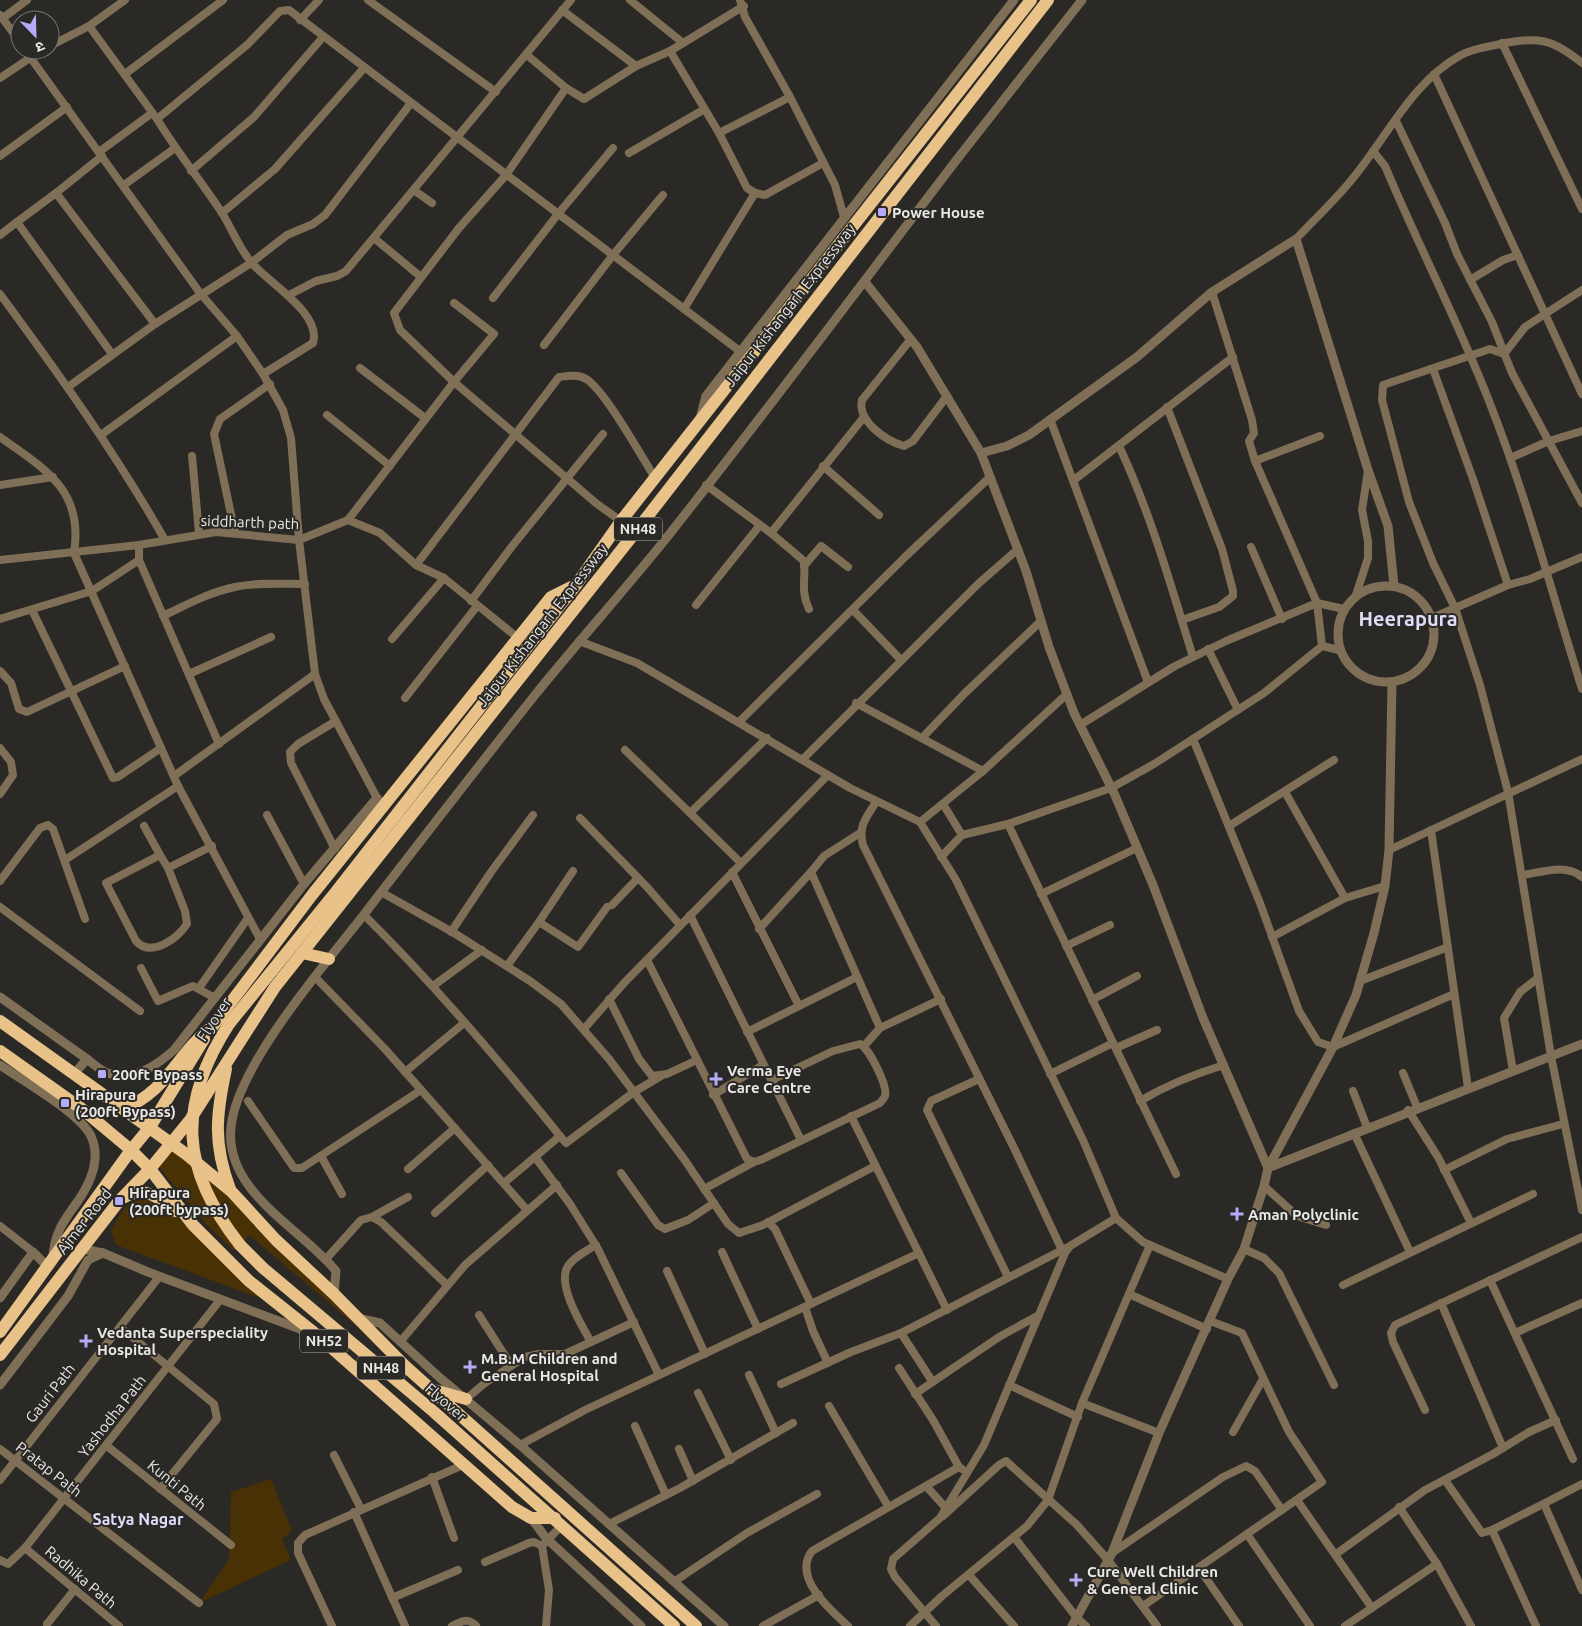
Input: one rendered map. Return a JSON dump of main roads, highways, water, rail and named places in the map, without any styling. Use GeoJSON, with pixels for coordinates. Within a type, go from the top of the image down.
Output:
{"type":"FeatureCollection","features":[{"type":"Feature","properties":{"kind":"highway","name":"Jaipur Kishangarh Expressway"},"geometry":{"type":"LineString","coordinates":[[576,585],[621,521],[1031,0]]}},
{"type":"Feature","properties":{"kind":"highway","name":"Jaipur Kishangarh Expressway"},"geometry":{"type":"LineString","coordinates":[[228,1059],[275,987],[624,546],[1048,0]]}},
{"type":"Feature","properties":{"kind":"highway"},"geometry":{"type":"LineString","coordinates":[[123,1108],[141,1102],[149,1095],[161,1084],[195,1039],[213,1026],[381,803],[551,598],[576,585]]}},
{"type":"Feature","properties":{"kind":"highway","name":"Flyover"},"geometry":{"type":"LineString","coordinates":[[559,1522],[434,1412],[263,1268],[240,1245],[218,1215],[208,1194],[194,1153],[191,1132],[196,1091],[202,1073],[211,1052],[229,1024],[335,893],[576,585]]}},
{"type":"Feature","properties":{"kind":"highway"},"geometry":{"type":"LineString","coordinates":[[302,953],[330,958]]}},
{"type":"Feature","properties":{"kind":"highway"},"geometry":{"type":"LineString","coordinates":[[0,1021],[172,1143],[230,1191]]}},
{"type":"Feature","properties":{"kind":"highway","name":"Ajmer Road"},"geometry":{"type":"LineString","coordinates":[[0,1332],[131,1150],[150,1128],[213,1026]]}},
{"type":"Feature","properties":{"kind":"highway","name":"NH52"},"geometry":{"type":"LineString","coordinates":[[0,1051],[98,1123],[131,1150],[150,1169],[192,1225],[249,1281],[318,1335],[512,1507],[531,1518],[559,1522]]}},
{"type":"Feature","properties":{"kind":"highway","name":"Ajmer Road"},"geometry":{"type":"LineString","coordinates":[[0,1355],[119,1200],[150,1169],[190,1120],[228,1059]]}},
{"type":"Feature","properties":{"kind":"highway","name":"NH48"},"geometry":{"type":"LineString","coordinates":[[228,1059],[216,1116],[216,1132],[222,1169],[230,1191],[276,1240],[430,1388],[696,1626]]}},
{"type":"Feature","properties":{"kind":"highway"},"geometry":{"type":"LineString","coordinates":[[119,1200],[134,1192],[146,1192],[166,1203],[192,1225]]}},
{"type":"Feature","properties":{"kind":"highway"},"geometry":{"type":"LineString","coordinates":[[430,1388],[466,1399]]}},
{"type":"Feature","properties":{"kind":"highway","name":"NH48"},"geometry":{"type":"LineString","coordinates":[[559,1522],[674,1626]]}},
{"type":"Feature","properties":{"kind":"place","name":"Power House"},"geometry":{"type":"Point","coordinates":[882,212]}},
{"type":"Feature","properties":{"kind":"place","name":"200ft Bypass"},"geometry":{"type":"Point","coordinates":[102,1074]}},
{"type":"Feature","properties":{"kind":"place","name":"Verma Eye Care Centre"},"geometry":{"type":"Point","coordinates":[716,1079]}},
{"type":"Feature","properties":{"kind":"place","name":"Hirapura (200ft Bypass)"},"geometry":{"type":"Point","coordinates":[65,1103]}},
{"type":"Feature","properties":{"kind":"place","name":"Hirapura (200ft bypass)"},"geometry":{"type":"Point","coordinates":[119,1201]}},
{"type":"Feature","properties":{"kind":"place","name":"Aman Polyclinic"},"geometry":{"type":"Point","coordinates":[1237,1214]}},
{"type":"Feature","properties":{"kind":"place","name":"Vedanta Superspeciality Hospital"},"geometry":{"type":"Point","coordinates":[86,1341]}},
{"type":"Feature","properties":{"kind":"place","name":"M.B.M Children and General Hospital"},"geometry":{"type":"Point","coordinates":[470,1367]}},
{"type":"Feature","properties":{"kind":"place","name":"Cure Well Children & General Clinic"},"geometry":{"type":"Point","coordinates":[1076,1580]}},
{"type":"Feature","properties":{"kind":"district","name":"Heerapura"},"geometry":{"type":"Point","coordinates":[1408,618]}},
{"type":"Feature","properties":{"kind":"district","name":"Satya Nagar"},"geometry":{"type":"Point","coordinates":[138,1519]}}]}
